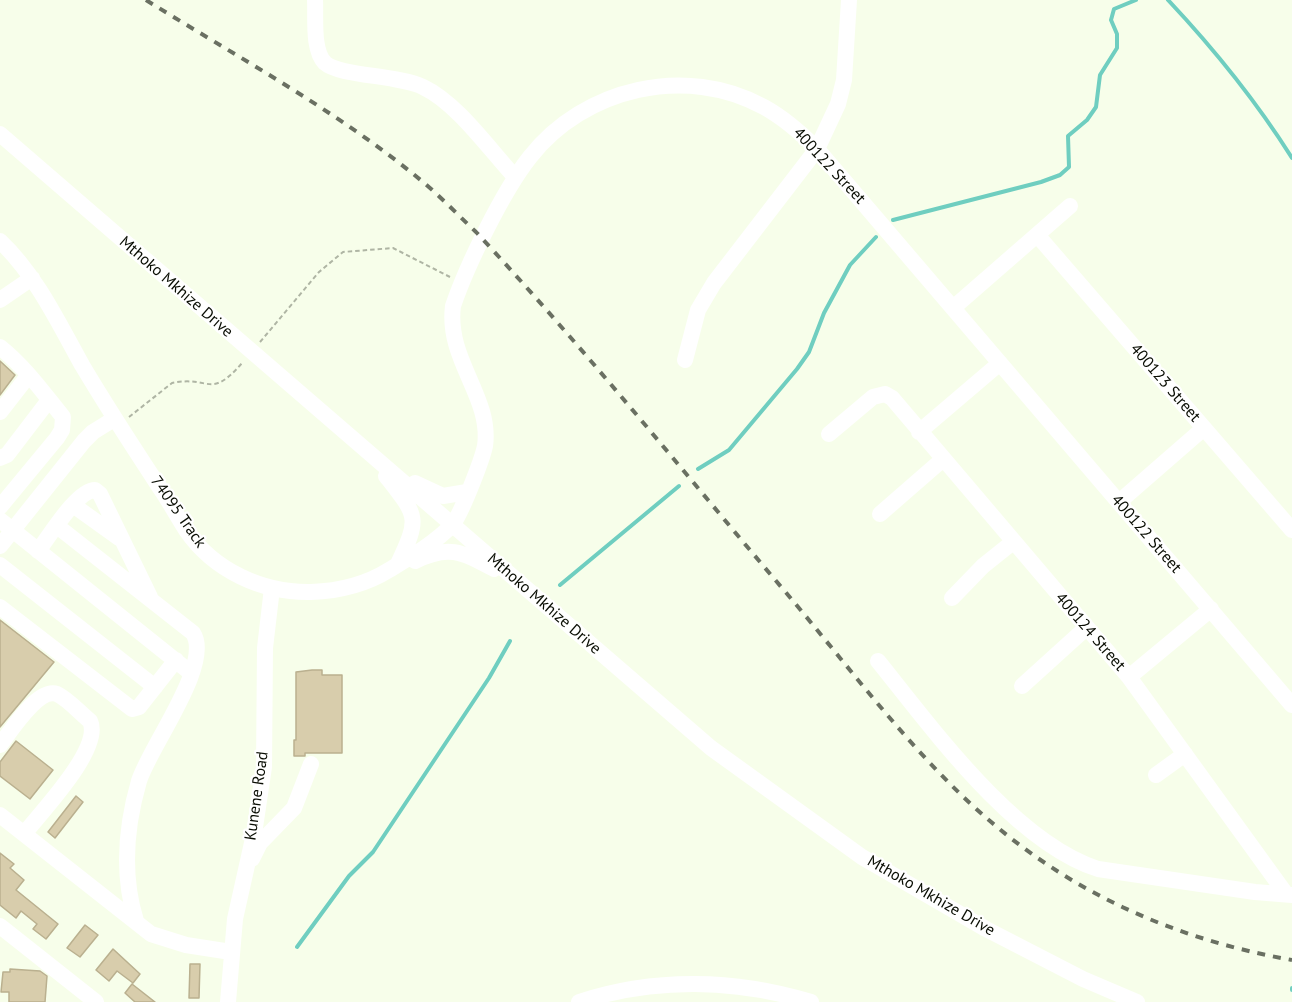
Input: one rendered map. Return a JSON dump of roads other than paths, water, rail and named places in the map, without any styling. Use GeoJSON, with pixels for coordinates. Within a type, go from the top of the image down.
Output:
{"type":"FeatureCollection","features":[{"type":"Feature","properties":{"kind":"street"},"geometry":{"type":"LineString","coordinates":[[315,0],[318,49],[327,64],[337,71],[402,80],[422,87],[443,99],[515,177]]}},
{"type":"Feature","properties":{"kind":"street"},"geometry":{"type":"LineString","coordinates":[[685,360],[698,310],[714,283],[817,149],[838,104],[844,80],[849,0]]}},
{"type":"Feature","properties":{"kind":"street","name":"400122 Street"},"geometry":{"type":"LineString","coordinates":[[453,524],[481,460],[485,433],[482,411],[457,353],[452,334],[453,306],[515,177],[550,135],[570,118],[596,103],[622,93],[667,86],[699,87],[741,96],[764,106],[786,121],[817,149],[1292,705]]}},
{"type":"Feature","properties":{"kind":"street","name":"Mthoko Mkhize Drive"},"geometry":{"type":"LineString","coordinates":[[0,134],[711,748],[862,857],[986,929],[1083,978],[1137,1002]]}},
{"type":"Feature","properties":{"kind":"street"},"geometry":{"type":"LineString","coordinates":[[953,308],[1070,206]]}},
{"type":"Feature","properties":{"kind":"street","name":"400123 Street"},"geometry":{"type":"LineString","coordinates":[[1038,236],[1292,530]]}},
{"type":"Feature","properties":{"kind":"street","name":"74095 Track"},"geometry":{"type":"LineString","coordinates":[[0,240],[32,278],[116,422],[188,532],[210,556],[249,581],[294,592],[324,591],[359,584],[397,565],[453,524]]}},
{"type":"Feature","properties":{"kind":"street"},"geometry":{"type":"LineString","coordinates":[[0,300],[32,278]]}},
{"type":"Feature","properties":{"kind":"street"},"geometry":{"type":"LineString","coordinates":[[0,347],[25,367],[28,376],[63,417],[62,430],[0,507]]}},
{"type":"Feature","properties":{"kind":"street"},"geometry":{"type":"LineString","coordinates":[[919,432],[1000,363]]}},
{"type":"Feature","properties":{"kind":"street"},"geometry":{"type":"LineString","coordinates":[[0,412],[28,376]]}},
{"type":"Feature","properties":{"kind":"street","name":"400124 Street"},"geometry":{"type":"LineString","coordinates":[[829,434],[873,397],[880,394],[889,396],[1129,677],[1289,894]]}},
{"type":"Feature","properties":{"kind":"street"},"geometry":{"type":"LineString","coordinates":[[0,458],[7,455],[49,400]]}},
{"type":"Feature","properties":{"kind":"street"},"geometry":{"type":"LineString","coordinates":[[0,546],[6,526],[84,441],[93,432],[116,422]]}},
{"type":"Feature","properties":{"kind":"street"},"geometry":{"type":"LineString","coordinates":[[1119,502],[1204,428]]}},
{"type":"Feature","properties":{"kind":"street"},"geometry":{"type":"LineString","coordinates":[[361,445],[405,501],[413,517],[411,536],[397,565]]}},
{"type":"Feature","properties":{"kind":"street"},"geometry":{"type":"LineString","coordinates":[[879,514],[942,460]]}},
{"type":"Feature","properties":{"kind":"street"},"geometry":{"type":"LineString","coordinates":[[392,472],[443,496],[467,492]]}},
{"type":"Feature","properties":{"kind":"street"},"geometry":{"type":"LineString","coordinates":[[38,551],[73,505],[85,493],[95,490],[100,494],[152,601]]}},
{"type":"Feature","properties":{"kind":"street"},"geometry":{"type":"LineString","coordinates":[[73,505],[122,540]]}},
{"type":"Feature","properties":{"kind":"street"},"geometry":{"type":"LineString","coordinates":[[6,526],[191,673]]}},
{"type":"Feature","properties":{"kind":"street"},"geometry":{"type":"LineString","coordinates":[[57,526],[193,633],[197,639],[196,662],[150,756],[134,802],[127,883],[136,921]]}},
{"type":"Feature","properties":{"kind":"street"},"geometry":{"type":"LineString","coordinates":[[952,598],[983,566],[1012,542]]}},
{"type":"Feature","properties":{"kind":"street"},"geometry":{"type":"LineString","coordinates":[[377,577],[429,554],[451,550],[470,556],[518,582]]}},
{"type":"Feature","properties":{"kind":"street"},"geometry":{"type":"LineString","coordinates":[[0,564],[155,687]]}},
{"type":"Feature","properties":{"kind":"street","name":"Kunene Road"},"geometry":{"type":"LineString","coordinates":[[228,1002],[231,952],[243,875],[254,834],[264,767],[265,648],[272,588]]}},
{"type":"Feature","properties":{"kind":"street"},"geometry":{"type":"LineString","coordinates":[[0,607],[132,708],[138,707],[176,660]]}},
{"type":"Feature","properties":{"kind":"street"},"geometry":{"type":"LineString","coordinates":[[1129,677],[1211,609]]}},
{"type":"Feature","properties":{"kind":"street"},"geometry":{"type":"LineString","coordinates":[[1023,687],[1086,628]]}},
{"type":"Feature","properties":{"kind":"street"},"geometry":{"type":"LineString","coordinates":[[878,661],[936,736],[987,790],[1035,832],[1078,862],[1107,871],[1255,892],[1289,894]]}},
{"type":"Feature","properties":{"kind":"street"},"geometry":{"type":"LineString","coordinates":[[0,745],[36,700],[48,693],[57,694],[90,721],[93,727],[86,755],[24,834]]}},
{"type":"Feature","properties":{"kind":"street"},"geometry":{"type":"LineString","coordinates":[[1156,775],[1185,754]]}},
{"type":"Feature","properties":{"kind":"street"},"geometry":{"type":"LineString","coordinates":[[243,875],[260,843],[294,808],[311,764]]}},
{"type":"Feature","properties":{"kind":"street"},"geometry":{"type":"LineString","coordinates":[[0,814],[151,934],[165,941],[231,952]]}},
{"type":"Feature","properties":{"kind":"street"},"geometry":{"type":"LineString","coordinates":[[1,929],[96,1002]]}},
{"type":"Feature","properties":{"kind":"street"},"geometry":{"type":"LineString","coordinates":[[579,1002],[637,988],[706,984],[748,987],[811,1002]]}},
{"type":"Feature","properties":{"kind":"waterway"},"geometry":{"type":"LineString","coordinates":[[893,220],[1041,182],[1060,175],[1069,167],[1068,136],[1087,120],[1096,107],[1100,75],[1117,48],[1117,34],[1111,20],[1114,9],[1136,0]]}},
{"type":"Feature","properties":{"kind":"waterway"},"geometry":{"type":"LineString","coordinates":[[1168,0],[1234,76],[1292,158]]}},
{"type":"Feature","properties":{"kind":"waterway"},"geometry":{"type":"LineString","coordinates":[[698,469],[729,450],[797,369],[809,352],[824,313],[850,265],[876,237]]}},
{"type":"Feature","properties":{"kind":"waterway"},"geometry":{"type":"LineString","coordinates":[[560,585],[679,486]]}},
{"type":"Feature","properties":{"kind":"waterway"},"geometry":{"type":"LineString","coordinates":[[297,947],[349,876],[373,852],[489,678],[510,641]]}},
{"type":"Feature","properties":{"kind":"railway"},"geometry":{"type":"LineString","coordinates":[[146,0],[288,86],[357,132],[423,182],[476,232],[595,366],[910,741],[936,770],[990,821],[1058,872],[1131,911],[1209,940],[1292,960]]}}]}
